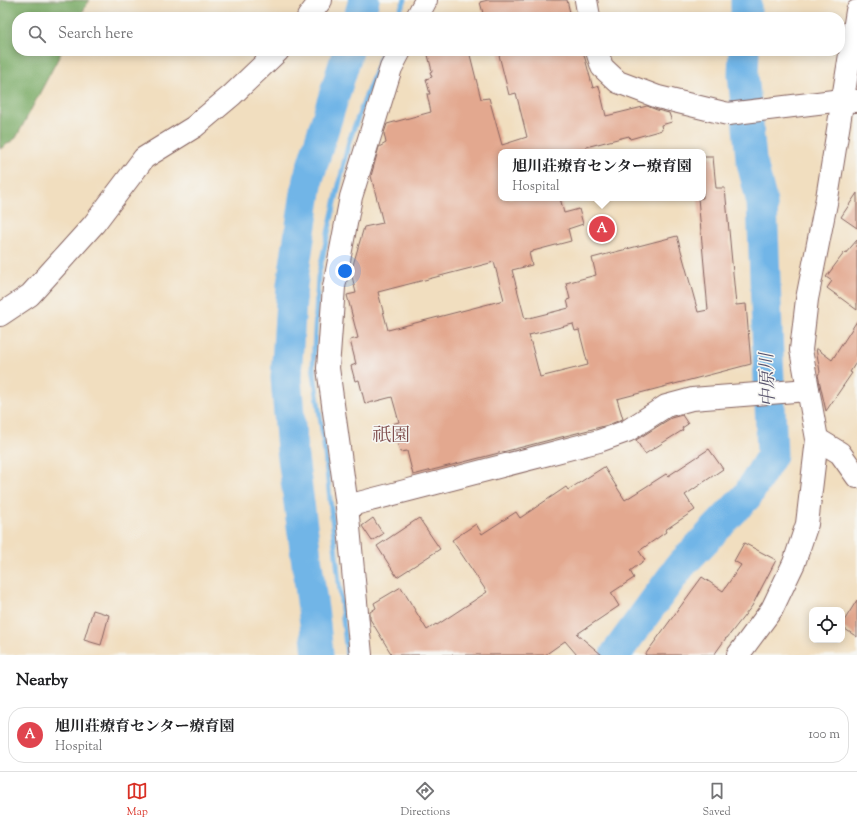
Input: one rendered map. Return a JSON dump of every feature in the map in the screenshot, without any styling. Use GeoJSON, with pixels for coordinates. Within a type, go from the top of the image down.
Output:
{"type":"FeatureCollection","features":[{"type":"Feature","properties":{"kind":"street"},"geometry":{"type":"LineString","coordinates":[[312,12],[321,0]]}},
{"type":"Feature","properties":{"kind":"street"},"geometry":{"type":"LineString","coordinates":[[420,12],[426,0]]}},
{"type":"Feature","properties":{"kind":"street"},"geometry":{"type":"LineString","coordinates":[[586,0],[588,12]]}},
{"type":"Feature","properties":{"kind":"street"},"geometry":{"type":"LineString","coordinates":[[738,655],[772,609],[794,563],[806,524],[817,440],[801,350],[806,298],[850,100],[857,11]]}},
{"type":"Feature","properties":{"kind":"street"},"geometry":{"type":"LineString","coordinates":[[0,315],[30,295],[94,224],[144,158],[194,127],[232,95],[273,56]]}},
{"type":"Feature","properties":{"kind":"street"},"geometry":{"type":"LineString","coordinates":[[361,655],[348,506],[328,368],[334,287],[352,197],[391,68],[397,56]]}},
{"type":"Feature","properties":{"kind":"street"},"geometry":{"type":"LineString","coordinates":[[599,56],[602,67],[618,82],[658,97],[728,114],[850,100]]}},
{"type":"Feature","properties":{"kind":"street"},"geometry":{"type":"LineString","coordinates":[[348,506],[599,442],[627,431],[666,406],[692,399],[808,390]]}},
{"type":"Feature","properties":{"kind":"street"},"geometry":{"type":"LineString","coordinates":[[817,440],[840,452],[857,477]]}},
{"type":"Feature","properties":{"kind":"green space"},"geometry":{"type":"Polygon","coordinates":[[[0,0],[89,0],[83,12],[12,12],[12,56],[59,56],[16,138],[0,149],[0,0]]]}},
{"type":"Feature","properties":{"kind":"building"},"geometry":{"type":"Polygon","coordinates":[[[488,0],[567,0],[570,12],[483,12],[480,2],[488,0]]]}},
{"type":"Feature","properties":{"kind":"building"},"geometry":{"type":"Polygon","coordinates":[[[428,56],[470,56],[481,99],[489,98],[502,145],[527,137],[516,93],[509,95],[499,56],[584,56],[593,88],[599,86],[606,116],[647,106],[669,113],[672,122],[661,125],[662,130],[630,139],[629,136],[586,147],[587,149],[498,149],[498,201],[561,201],[564,213],[579,209],[583,224],[568,229],[571,241],[533,251],[529,253],[532,265],[512,270],[525,319],[569,308],[567,300],[570,299],[566,283],[596,275],[592,258],[677,236],[698,312],[708,310],[698,201],[706,201],[706,157],[713,157],[716,188],[725,188],[736,305],[746,304],[751,364],[617,399],[623,419],[608,425],[413,475],[407,451],[400,452],[392,424],[399,422],[392,397],[365,404],[359,380],[355,381],[351,366],[356,364],[350,340],[358,338],[347,295],[356,293],[351,272],[364,227],[383,223],[371,176],[379,147],[386,143],[384,133],[387,124],[431,112],[427,94],[430,94],[426,79],[432,77],[430,72],[432,71],[428,56]],[[494,262],[378,292],[388,330],[504,300],[494,262]],[[573,324],[529,335],[540,377],[588,365],[579,330],[575,331],[573,324]]]}},
{"type":"Feature","properties":{"kind":"building"},"geometry":{"type":"Polygon","coordinates":[[[857,193],[857,228],[841,217],[857,193]]]}},
{"type":"Feature","properties":{"kind":"building"},"geometry":{"type":"Polygon","coordinates":[[[857,240],[857,310],[827,288],[832,281],[826,277],[844,253],[845,254],[857,240]]]}},
{"type":"Feature","properties":{"kind":"building"},"geometry":{"type":"Polygon","coordinates":[[[857,321],[857,361],[850,372],[852,373],[826,411],[818,375],[820,372],[816,348],[832,360],[857,321]]]}},
{"type":"Feature","properties":{"kind":"building"},"geometry":{"type":"Polygon","coordinates":[[[682,415],[688,424],[682,428],[683,430],[645,454],[636,440],[671,418],[682,415]]]}},
{"type":"Feature","properties":{"kind":"building"},"geometry":{"type":"Polygon","coordinates":[[[709,449],[723,469],[685,495],[695,510],[665,530],[666,532],[639,551],[645,560],[630,571],[634,578],[611,593],[619,606],[577,634],[602,655],[577,655],[565,641],[545,655],[392,655],[370,619],[370,612],[376,608],[374,603],[401,587],[427,630],[487,592],[452,540],[476,524],[482,534],[516,512],[520,518],[566,487],[568,490],[604,467],[625,500],[666,474],[668,476],[709,449]]]}},
{"type":"Feature","properties":{"kind":"building"},"geometry":{"type":"Polygon","coordinates":[[[373,518],[383,534],[372,541],[362,526],[373,518]]]}},
{"type":"Feature","properties":{"kind":"building"},"geometry":{"type":"Polygon","coordinates":[[[419,518],[440,549],[397,577],[377,546],[419,518]]]}},
{"type":"Feature","properties":{"kind":"building"},"geometry":{"type":"Polygon","coordinates":[[[744,543],[776,560],[752,606],[714,655],[645,655],[702,577],[723,591],[741,565],[734,561],[744,543]]]}},
{"type":"Feature","properties":{"kind":"building"},"geometry":{"type":"Polygon","coordinates":[[[857,600],[857,637],[845,629],[845,619],[857,600]]]}},
{"type":"Feature","properties":{"kind":"building"},"geometry":{"type":"Polygon","coordinates":[[[93,610],[109,615],[101,645],[84,640],[93,610]]]}},
{"type":"Feature","properties":{"kind":"waterway"},"geometry":{"type":"LineString","coordinates":[[360,12],[364,0]]}},
{"type":"Feature","properties":{"kind":"waterway"},"geometry":{"type":"LineString","coordinates":[[399,12],[405,0]]}},
{"type":"Feature","properties":{"kind":"waterway","name":"中原川"},"geometry":{"type":"LineString","coordinates":[[746,0],[746,12]]}},
{"type":"Feature","properties":{"kind":"waterway"},"geometry":{"type":"LineString","coordinates":[[318,655],[292,450],[286,378],[292,285],[308,179],[346,56]]}},
{"type":"Feature","properties":{"kind":"waterway"},"geometry":{"type":"LineString","coordinates":[[347,655],[324,445],[313,366],[318,277],[349,141],[381,56]]}},
{"type":"Feature","properties":{"kind":"waterway","name":"中原川"},"geometry":{"type":"LineString","coordinates":[[615,655],[681,565],[747,496],[772,455],[762,203],[751,159],[743,74],[744,56]]}},
{"type":"Feature","properties":{"kind":"place","name":"旭川荘療育センター療育園"},"geometry":{"type":"Point","coordinates":[602,229]}},
{"type":"Feature","properties":{"kind":"district","name":"祇園"},"geometry":{"type":"Point","coordinates":[391,436]}}]}
